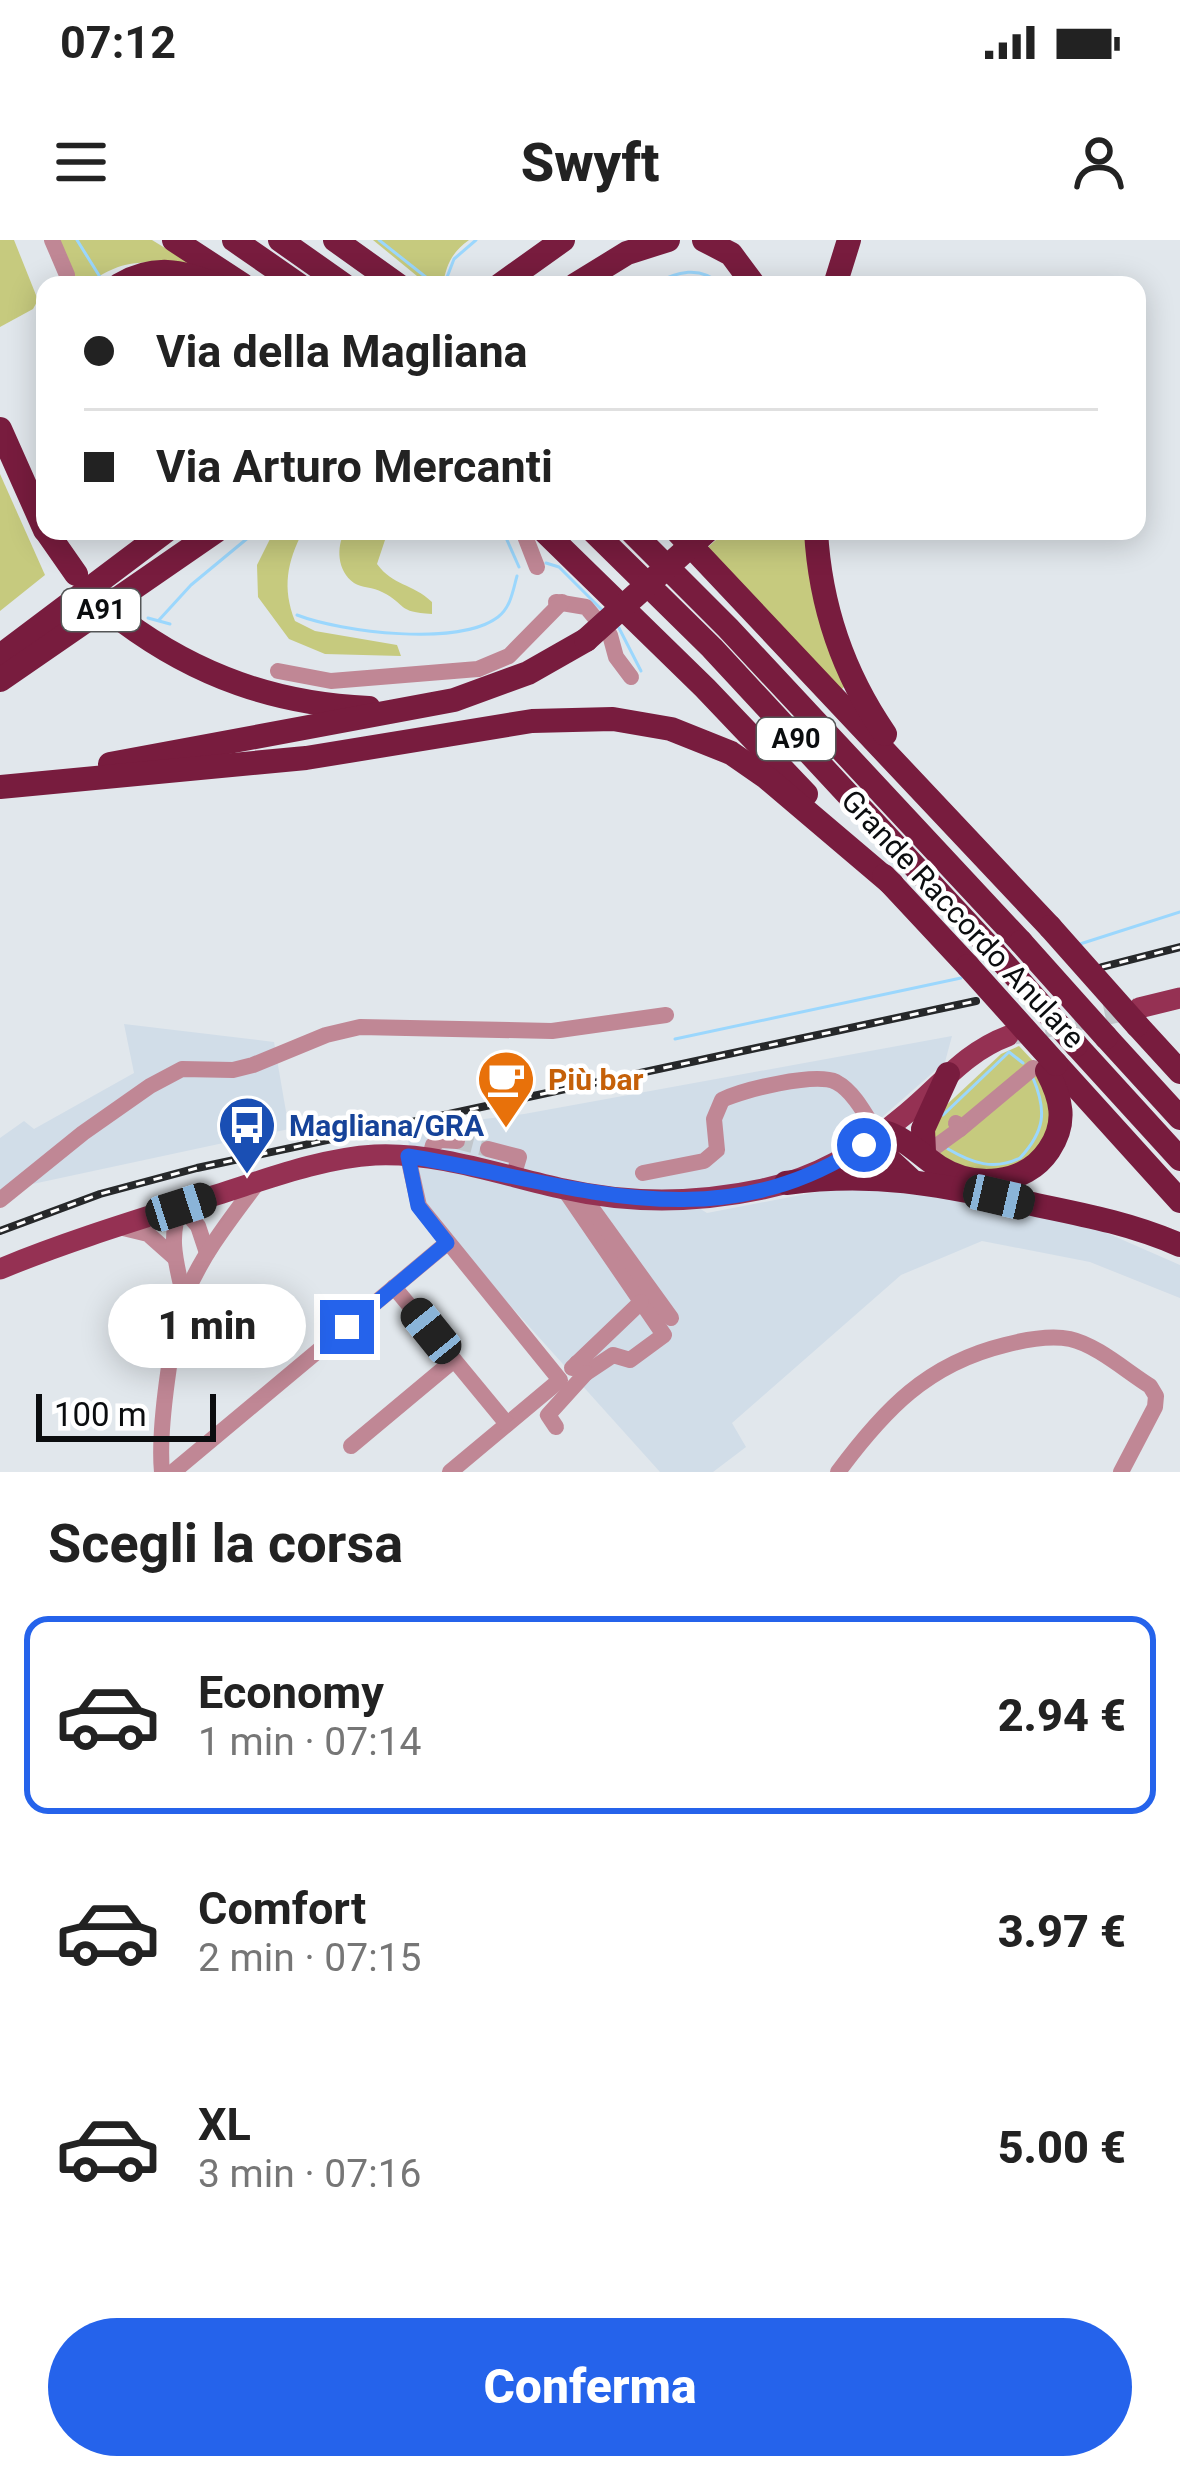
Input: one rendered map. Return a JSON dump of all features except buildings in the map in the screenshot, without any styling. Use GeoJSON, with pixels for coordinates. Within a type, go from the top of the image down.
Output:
{"type":"FeatureCollection","features":[{"type":"Feature","properties":{"kind":"highway"},"geometry":{"type":"LineString","coordinates":[[174,240],[229,276]]}},
{"type":"Feature","properties":{"kind":"highway"},"geometry":{"type":"LineString","coordinates":[[234,240],[285,276]]}},
{"type":"Feature","properties":{"kind":"highway"},"geometry":{"type":"LineString","coordinates":[[280,240],[331,276]]}},
{"type":"Feature","properties":{"kind":"highway"},"geometry":{"type":"LineString","coordinates":[[335,240],[385,276]]}},
{"type":"Feature","properties":{"kind":"highway"},"geometry":{"type":"LineString","coordinates":[[351,240],[389,276]]}},
{"type":"Feature","properties":{"kind":"highway"},"geometry":{"type":"LineString","coordinates":[[505,276],[541,240]]}},
{"type":"Feature","properties":{"kind":"highway"},"geometry":{"type":"LineString","coordinates":[[509,276],[563,240]]}},
{"type":"Feature","properties":{"kind":"highway"},"geometry":{"type":"LineString","coordinates":[[578,276],[627,240]]}},
{"type":"Feature","properties":{"kind":"highway"},"geometry":{"type":"LineString","coordinates":[[590,276],[627,253],[668,240]]}},
{"type":"Feature","properties":{"kind":"highway"},"geometry":{"type":"LineString","coordinates":[[704,240],[731,254],[747,276]]}},
{"type":"Feature","properties":{"kind":"highway"},"geometry":{"type":"LineString","coordinates":[[838,276],[849,240]]}},
{"type":"Feature","properties":{"kind":"highway"},"geometry":{"type":"LineString","coordinates":[[850,276],[860,240]]}},
{"type":"Feature","properties":{"kind":"highway"},"geometry":{"type":"LineString","coordinates":[[135,276],[163,270],[184,276]]}},
{"type":"Feature","properties":{"kind":"highway"},"geometry":{"type":"LineString","coordinates":[[0,430],[36,511]]}},
{"type":"Feature","properties":{"kind":"highway"},"geometry":{"type":"LineString","coordinates":[[51,540],[76,574]]}},
{"type":"Feature","properties":{"kind":"highway","name":"A91"},"geometry":{"type":"LineString","coordinates":[[0,656],[154,540]]}},
{"type":"Feature","properties":{"kind":"highway","name":"A91"},"geometry":{"type":"LineString","coordinates":[[0,680],[203,540]]}},
{"type":"Feature","properties":{"kind":"highway","name":"Grande Raccordo Anulare"},"geometry":{"type":"LineString","coordinates":[[553,540],[705,688],[892,884],[1006,1008],[1045,1068],[1180,1201]]}},
{"type":"Feature","properties":{"kind":"highway","name":"Grande Raccordo Anulare"},"geometry":{"type":"LineString","coordinates":[[602,540],[712,648],[1180,1159]]}},
{"type":"Feature","properties":{"kind":"highway","name":"Grande Raccordo Anulare"},"geometry":{"type":"LineString","coordinates":[[641,540],[1021,942],[1180,1118]]}},
{"type":"Feature","properties":{"kind":"highway","name":"Grande Raccordo Anulare"},"geometry":{"type":"LineString","coordinates":[[686,540],[1138,1017],[1180,1070]]}},
{"type":"Feature","properties":{"kind":"highway"},"geometry":{"type":"LineString","coordinates":[[0,787],[454,700],[528,674],[598,632],[697,540]]}},
{"type":"Feature","properties":{"kind":"highway"},"geometry":{"type":"LineString","coordinates":[[817,540],[830,617],[862,698],[896,748],[1022,896]]}},
{"type":"Feature","properties":{"kind":"highway"},"geometry":{"type":"LineString","coordinates":[[123,621],[188,662],[282,698],[375,708],[454,700]]}},
{"type":"Feature","properties":{"kind":"highway"},"geometry":{"type":"LineString","coordinates":[[50,780],[278,762],[554,719],[625,721],[677,731],[739,758],[892,884]]}},
{"type":"Feature","properties":{"kind":"highway"},"geometry":{"type":"LineString","coordinates":[[881,1133],[952,1173],[984,1181],[1010,1178],[1036,1165],[1052,1146],[1062,1118],[1060,1100],[1045,1068]]}},
{"type":"Feature","properties":{"kind":"highway"},"geometry":{"type":"LineString","coordinates":[[927,1156],[922,1137],[925,1120],[948,1074]]}},
{"type":"Feature","properties":{"kind":"highway"},"geometry":{"type":"LineString","coordinates":[[881,1133],[885,1156],[911,1180]]}},
{"type":"Feature","properties":{"kind":"highway"},"geometry":{"type":"LineString","coordinates":[[787,1184],[857,1178],[911,1180],[1090,1214],[1180,1245]]}},
{"type":"Feature","properties":{"kind":"main road"},"geometry":{"type":"LineString","coordinates":[[1138,1017],[1180,998]]}},
{"type":"Feature","properties":{"kind":"main road"},"geometry":{"type":"LineString","coordinates":[[0,1269],[258,1182],[375,1155],[516,1159],[572,1191],[687,1200],[787,1184],[881,1133],[982,1048],[1008,1036]]}},
{"type":"Feature","properties":{"kind":"street"},"geometry":{"type":"LineString","coordinates":[[52,240],[67,276]]}},
{"type":"Feature","properties":{"kind":"street"},"geometry":{"type":"LineString","coordinates":[[526,540],[537,567]]}},
{"type":"Feature","properties":{"kind":"street"},"geometry":{"type":"LineString","coordinates":[[278,671],[331,682],[478,669],[508,656],[559,602],[586,607],[631,677]]}},
{"type":"Feature","properties":{"kind":"street"},"geometry":{"type":"LineString","coordinates":[[0,1200],[83,1132],[175,1072],[233,1070],[360,1028],[552,1031],[666,1015]]}},
{"type":"Feature","properties":{"kind":"street"},"geometry":{"type":"LineString","coordinates":[[927,1156],[959,1124],[1045,1068]]}},
{"type":"Feature","properties":{"kind":"street"},"geometry":{"type":"LineString","coordinates":[[643,1173],[713,1156],[718,1145],[714,1119],[722,1100],[797,1081],[837,1083],[881,1133]]}},
{"type":"Feature","properties":{"kind":"street"},"geometry":{"type":"LineString","coordinates":[[457,1142],[440,1140],[418,1158],[418,1206],[560,1380]]}},
{"type":"Feature","properties":{"kind":"street"},"geometry":{"type":"LineString","coordinates":[[488,1149],[516,1159]]}},
{"type":"Feature","properties":{"kind":"street"},"geometry":{"type":"LineString","coordinates":[[162,1472],[167,1383],[184,1298],[208,1253],[258,1182]]}},
{"type":"Feature","properties":{"kind":"street"},"geometry":{"type":"LineString","coordinates":[[450,1472],[560,1380],[614,1355],[629,1360],[664,1335],[572,1191]]}},
{"type":"Feature","properties":{"kind":"street"},"geometry":{"type":"LineString","coordinates":[[572,1191],[671,1318]]}},
{"type":"Feature","properties":{"kind":"street"},"geometry":{"type":"LineString","coordinates":[[181,1207],[198,1226],[208,1253]]}},
{"type":"Feature","properties":{"kind":"street"},"geometry":{"type":"LineString","coordinates":[[181,1207],[173,1234],[184,1298]]}},
{"type":"Feature","properties":{"kind":"street"},"geometry":{"type":"LineString","coordinates":[[173,1234],[198,1226]]}},
{"type":"Feature","properties":{"kind":"street"},"geometry":{"type":"LineString","coordinates":[[119,1227],[148,1234],[175,1258]]}},
{"type":"Feature","properties":{"kind":"street"},"geometry":{"type":"LineString","coordinates":[[173,1472],[447,1243]]}},
{"type":"Feature","properties":{"kind":"street"},"geometry":{"type":"LineString","coordinates":[[394,1287],[507,1424]]}},
{"type":"Feature","properties":{"kind":"street"},"geometry":{"type":"LineString","coordinates":[[556,1427],[548,1415],[582,1368],[641,1303]]}},
{"type":"Feature","properties":{"kind":"street"},"geometry":{"type":"LineString","coordinates":[[838,1472],[875,1422],[923,1380],[969,1354],[1026,1340],[1066,1338],[1150,1386],[1156,1396],[1155,1407],[1121,1472]]}},
{"type":"Feature","properties":{"kind":"street"},"geometry":{"type":"LineString","coordinates":[[351,1445],[454,1360]]}},
{"type":"Feature","properties":{"kind":"shaded area"},"geometry":{"type":"Polygon","coordinates":[[[124,1024],[274,1042],[289,1129],[0,1191],[0,1138],[24,1121],[34,1129],[134,1073],[124,1024]]]}},
{"type":"Feature","properties":{"kind":"shaded area"},"geometry":{"type":"Polygon","coordinates":[[[952,1036],[945,1062],[838,1150],[762,1184],[680,1196],[707,1213],[837,1188],[922,1194],[1084,1223],[1180,1265],[1180,1298],[1090,1262],[982,1241],[901,1275],[732,1423],[746,1447],[713,1472],[660,1472],[420,1205],[406,1129],[524,1114],[952,1036]]]}},
{"type":"Feature","properties":{"kind":"green space"},"geometry":{"type":"Polygon","coordinates":[[[0,240],[14,240],[36,304],[0,327],[0,240]]]}},
{"type":"Feature","properties":{"kind":"green space"},"geometry":{"type":"Polygon","coordinates":[[[60,240],[152,240],[196,267],[134,263],[98,276],[68,276],[60,240]]]}},
{"type":"Feature","properties":{"kind":"green space"},"geometry":{"type":"Polygon","coordinates":[[[373,240],[469,240],[458,249],[445,276],[417,276],[373,240]]]}},
{"type":"Feature","properties":{"kind":"green space"},"geometry":{"type":"Polygon","coordinates":[[[0,474],[45,575],[0,611],[0,474]]]}},
{"type":"Feature","properties":{"kind":"green space"},"geometry":{"type":"Polygon","coordinates":[[[270,540],[299,540],[288,575],[295,621],[315,631],[397,645],[401,656],[325,654],[289,639],[258,597],[257,565],[270,540]]]}},
{"type":"Feature","properties":{"kind":"green space"},"geometry":{"type":"Polygon","coordinates":[[[342,540],[385,540],[377,564],[432,602],[432,614],[407,610],[382,592],[357,585],[344,572],[342,540]]]}},
{"type":"Feature","properties":{"kind":"green space"},"geometry":{"type":"Polygon","coordinates":[[[716,540],[815,540],[847,684],[841,690],[707,548],[716,540]]]}},
{"type":"Feature","properties":{"kind":"green space"},"geometry":{"type":"Polygon","coordinates":[[[1019,1046],[1034,1062],[1059,1115],[1032,1165],[973,1172],[933,1151],[940,1111],[1001,1054],[1019,1046]]]}},
{"type":"Feature","properties":{"kind":"waterway"},"geometry":{"type":"LineString","coordinates":[[77,240],[99,276]]}},
{"type":"Feature","properties":{"kind":"waterway"},"geometry":{"type":"LineString","coordinates":[[379,240],[424,276]]}},
{"type":"Feature","properties":{"kind":"waterway"},"geometry":{"type":"LineString","coordinates":[[447,276],[454,259],[476,240]]}},
{"type":"Feature","properties":{"kind":"waterway"},"geometry":{"type":"LineString","coordinates":[[670,276],[688,272],[707,276]]}},
{"type":"Feature","properties":{"kind":"waterway"},"geometry":{"type":"LineString","coordinates":[[159,620],[191,585],[245,540]]}},
{"type":"Feature","properties":{"kind":"waterway"},"geometry":{"type":"LineString","coordinates":[[507,540],[519,567]]}},
{"type":"Feature","properties":{"kind":"waterway"},"geometry":{"type":"LineString","coordinates":[[546,563],[559,567],[602,610]]}},
{"type":"Feature","properties":{"kind":"waterway"},"geometry":{"type":"LineString","coordinates":[[297,615],[370,631],[456,632],[498,617],[509,603],[517,576]]}},
{"type":"Feature","properties":{"kind":"waterway"},"geometry":{"type":"LineString","coordinates":[[148,618],[170,624]]}},
{"type":"Feature","properties":{"kind":"waterway"},"geometry":{"type":"LineString","coordinates":[[619,628],[641,671]]}},
{"type":"Feature","properties":{"kind":"waterway"},"geometry":{"type":"LineString","coordinates":[[1080,944],[1180,912]]}},
{"type":"Feature","properties":{"kind":"waterway"},"geometry":{"type":"LineString","coordinates":[[675,1039],[961,978]]}},
{"type":"Feature","properties":{"kind":"waterway"},"geometry":{"type":"LineString","coordinates":[[943,1115],[1009,1052],[1023,1063]]}},
{"type":"Feature","properties":{"kind":"waterway"},"geometry":{"type":"LineString","coordinates":[[948,1149],[983,1164],[1020,1158],[1035,1139],[1041,1120],[1033,1078]]}},
{"type":"Feature","properties":{"kind":"tunnel"},"geometry":{"type":"LineString","coordinates":[[1014,1034],[1136,1008]]}},
{"type":"Feature","properties":{"kind":"tunnel"},"geometry":{"type":"LineString","coordinates":[[457,1141],[488,1149]]}},
{"type":"Feature","properties":{"kind":"railway"},"geometry":{"type":"LineString","coordinates":[[1102,967],[1180,947]]}},
{"type":"Feature","properties":{"kind":"railway"},"geometry":{"type":"LineString","coordinates":[[0,1231],[100,1194],[197,1168],[976,1001]]}},
{"type":"Feature","properties":{"kind":"place","name":"Più bar"},"geometry":{"type":"Point","coordinates":[506,1130]}},
{"type":"Feature","properties":{"kind":"place","name":"Magliana/GRA"},"geometry":{"type":"Point","coordinates":[247,1176]}},
{"type":"Feature","properties":{"kind":"route"},"geometry":{"type":"LineString","coordinates":[[347,1327],[447,1243],[418,1206],[408,1156],[580,1192],[660,1201],[787,1184],[864,1145]]}}]}
